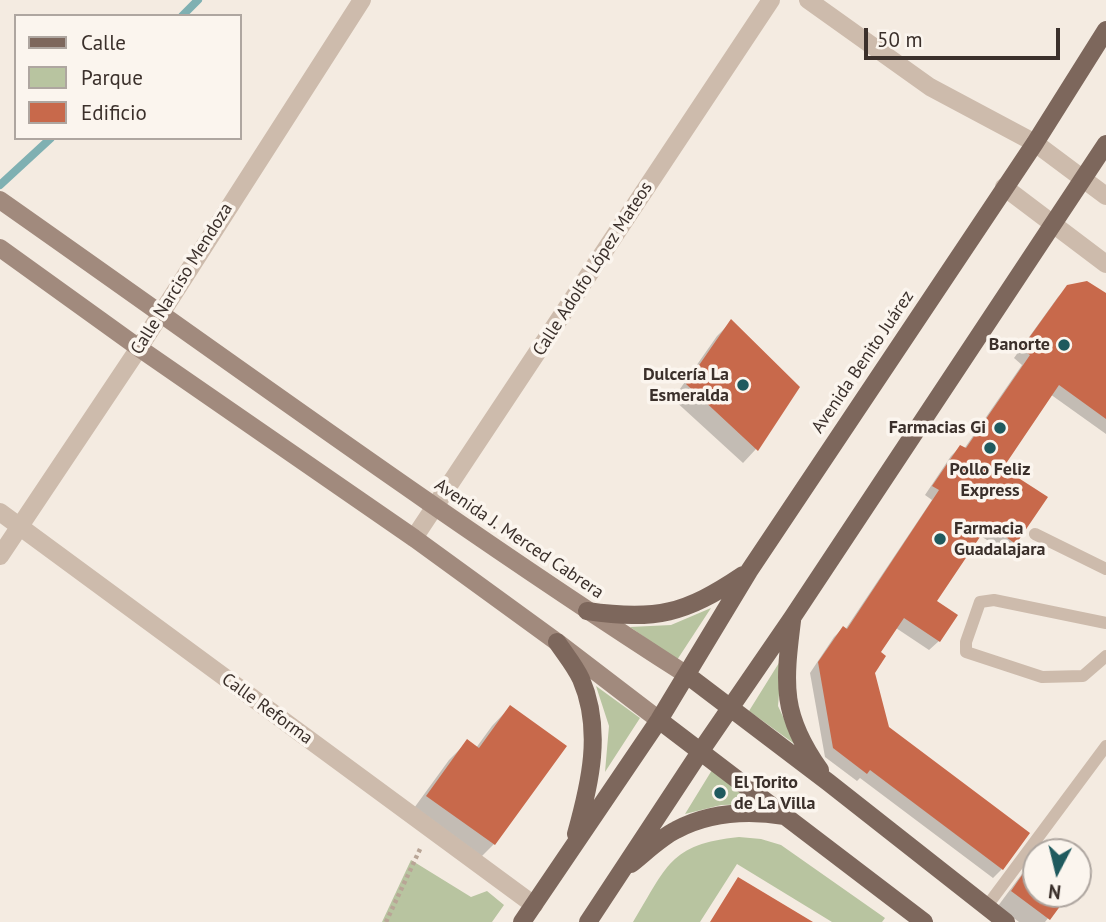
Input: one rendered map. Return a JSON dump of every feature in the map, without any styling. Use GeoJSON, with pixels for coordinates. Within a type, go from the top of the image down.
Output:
{"type":"FeatureCollection","features":[{"type":"Feature","properties":{"kind":"main road","name":"Avenida Benito Juárez"},"geometry":{"type":"LineString","coordinates":[[522,922],[659,720],[749,571],[1035,142],[1106,30]]}},
{"type":"Feature","properties":{"kind":"main road"},"geometry":{"type":"LineString","coordinates":[[588,922],[1106,144]]}},
{"type":"Feature","properties":{"kind":"main road","name":"Avenida J. Merced Cabrera"},"geometry":{"type":"LineString","coordinates":[[0,200],[436,507],[587,611],[687,675],[1006,922]]}},
{"type":"Feature","properties":{"kind":"main road"},"geometry":{"type":"LineString","coordinates":[[0,248],[139,348],[414,538],[557,642],[924,922]]}},
{"type":"Feature","properties":{"kind":"main road"},"geometry":{"type":"LineString","coordinates":[[587,611],[626,617],[672,612],[718,592],[749,571]]}},
{"type":"Feature","properties":{"kind":"main road"},"geometry":{"type":"LineString","coordinates":[[792,618],[785,675],[792,720],[807,752],[828,782]]}},
{"type":"Feature","properties":{"kind":"main road"},"geometry":{"type":"LineString","coordinates":[[557,642],[581,678],[592,728],[592,773],[572,850]]}},
{"type":"Feature","properties":{"kind":"main road"},"geometry":{"type":"LineString","coordinates":[[617,875],[675,830],[713,815],[759,812],[789,817]]}},
{"type":"Feature","properties":{"kind":"street","name":"Calle Narciso Mendoza"},"geometry":{"type":"LineString","coordinates":[[0,556],[139,348],[362,0]]}},
{"type":"Feature","properties":{"kind":"street","name":"Calle Adolfo López Mateos"},"geometry":{"type":"LineString","coordinates":[[414,538],[771,0]]}},
{"type":"Feature","properties":{"kind":"street"},"geometry":{"type":"LineString","coordinates":[[808,0],[930,87],[1035,142],[1106,196]]}},
{"type":"Feature","properties":{"kind":"street"},"geometry":{"type":"LineString","coordinates":[[1004,187],[1106,264]]}},
{"type":"Feature","properties":{"kind":"street","name":"Calle Reforma"},"geometry":{"type":"LineString","coordinates":[[0,512],[534,905]]}},
{"type":"Feature","properties":{"kind":"lane"},"geometry":{"type":"LineString","coordinates":[[1035,534],[1106,569]]}},
{"type":"Feature","properties":{"kind":"lane"},"geometry":{"type":"LineString","coordinates":[[1106,623],[994,600],[980,602],[966,642],[966,652],[1042,677],[1083,676],[1106,656]]}},
{"type":"Feature","properties":{"kind":"lane"},"geometry":{"type":"LineString","coordinates":[[987,906],[1106,746]]}},
{"type":"Feature","properties":{"kind":"path"},"geometry":{"type":"LineString","coordinates":[[386,922],[429,828]]}},
{"type":"Feature","properties":{"kind":"green space"},"geometry":{"type":"Polygon","coordinates":[[[711,608],[677,660],[630,627],[671,625],[711,608]]]}},
{"type":"Feature","properties":{"kind":"green space"},"geometry":{"type":"Polygon","coordinates":[[[782,658],[778,706],[796,745],[749,711],[782,658]]]}},
{"type":"Feature","properties":{"kind":"green space"},"geometry":{"type":"Polygon","coordinates":[[[596,686],[640,718],[605,772],[609,726],[596,686]]]}},
{"type":"Feature","properties":{"kind":"green space"},"geometry":{"type":"Polygon","coordinates":[[[712,770],[758,804],[721,805],[685,814],[712,770]]]}},
{"type":"Feature","properties":{"kind":"green space"},"geometry":{"type":"Polygon","coordinates":[[[739,837],[761,839],[781,845],[885,918],[882,922],[832,922],[737,864],[700,922],[633,922],[663,873],[684,852],[716,840],[739,837]]]}},
{"type":"Feature","properties":{"kind":"green space"},"geometry":{"type":"Polygon","coordinates":[[[411,860],[471,897],[487,891],[504,905],[492,922],[382,922],[411,860]]]}},
{"type":"Feature","properties":{"kind":"building"},"geometry":{"type":"Polygon","coordinates":[[[1087,281],[1106,293],[1106,419],[1059,385],[1003,468],[1048,497],[1016,544],[988,525],[937,601],[958,615],[940,642],[904,618],[881,652],[886,656],[875,673],[889,727],[1030,833],[1026,838],[1022,838],[1022,844],[1003,870],[870,770],[867,774],[833,748],[818,662],[843,626],[847,629],[939,490],[932,486],[960,445],[966,448],[1030,355],[1021,349],[1067,285],[1087,281]]]}},
{"type":"Feature","properties":{"kind":"building","name":"Dulcería La Esmeralda"},"geometry":{"type":"Polygon","coordinates":[[[731,319],[800,387],[758,451],[686,384],[731,319]]]}},
{"type":"Feature","properties":{"kind":"building"},"geometry":{"type":"Polygon","coordinates":[[[510,705],[567,746],[495,845],[426,796],[467,739],[479,748],[510,705]]]}},
{"type":"Feature","properties":{"kind":"building"},"geometry":{"type":"Polygon","coordinates":[[[1022,875],[1022,899],[1011,891],[1022,875]]]}},
{"type":"Feature","properties":{"kind":"building"},"geometry":{"type":"Polygon","coordinates":[[[738,877],[813,922],[710,922],[738,877]]]}},
{"type":"Feature","properties":{"kind":"building"},"geometry":{"type":"Polygon","coordinates":[[[1034,908],[1059,908],[1050,920],[1034,908]]]}},
{"type":"Feature","properties":{"kind":"waterway"},"geometry":{"type":"LineString","coordinates":[[184,14],[198,0]]}},
{"type":"Feature","properties":{"kind":"waterway"},"geometry":{"type":"LineString","coordinates":[[0,185],[49,140]]}},
{"type":"Feature","properties":{"kind":"place","name":"Banorte"},"geometry":{"type":"Point","coordinates":[1064,345]}},
{"type":"Feature","properties":{"kind":"place","name":"Dulcería La Esmeralda"},"geometry":{"type":"Point","coordinates":[743,385]}},
{"type":"Feature","properties":{"kind":"place","name":"Farmacias Gi"},"geometry":{"type":"Point","coordinates":[1000,428]}},
{"type":"Feature","properties":{"kind":"place","name":"Pollo Feliz Express"},"geometry":{"type":"Point","coordinates":[990,448]}},
{"type":"Feature","properties":{"kind":"place","name":"Farmacia Guadalajara"},"geometry":{"type":"Point","coordinates":[940,539]}},
{"type":"Feature","properties":{"kind":"place","name":"El Torito de La Villa"},"geometry":{"type":"Point","coordinates":[720,793]}}]}
